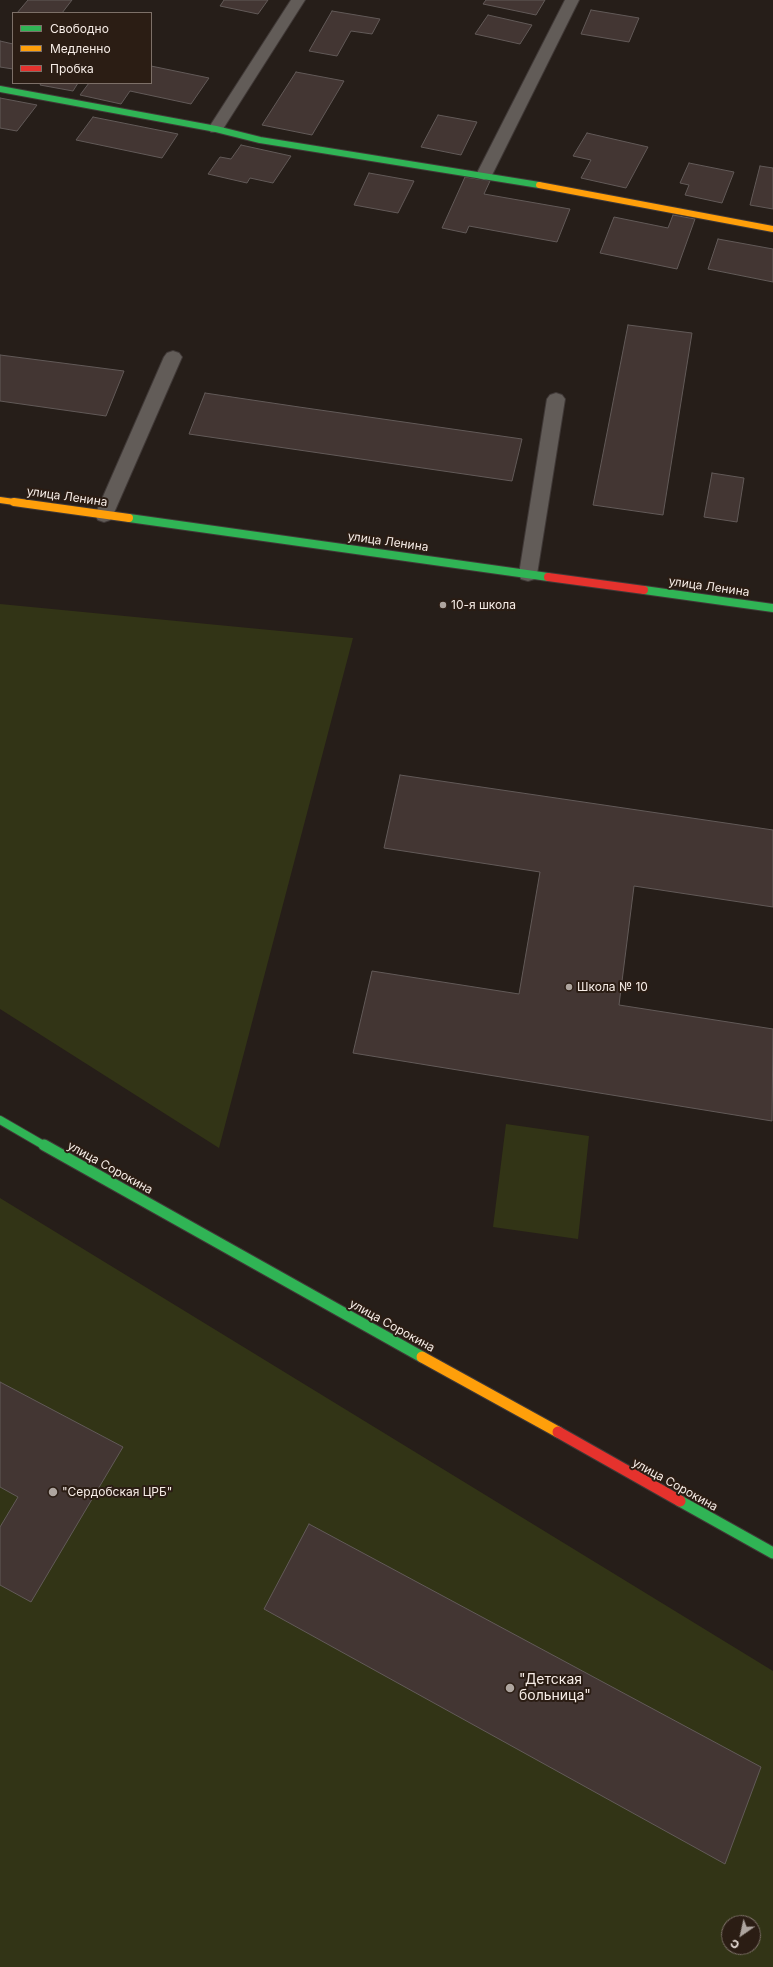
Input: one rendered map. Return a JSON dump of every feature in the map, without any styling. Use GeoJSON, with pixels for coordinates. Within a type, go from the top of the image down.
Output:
{"type":"FeatureCollection","features":[{"type":"Feature","properties":{"kind":"street"},"geometry":{"type":"LineString","coordinates":[[216,129],[298,0]]}},
{"type":"Feature","properties":{"kind":"street"},"geometry":{"type":"LineString","coordinates":[[484,175],[572,0]]}},
{"type":"Feature","properties":{"kind":"street"},"geometry":{"type":"LineString","coordinates":[[0,89],[216,129],[260,140],[484,175],[773,230]]}},
{"type":"Feature","properties":{"kind":"street"},"geometry":{"type":"LineString","coordinates":[[104,515],[173,357]]}},
{"type":"Feature","properties":{"kind":"street"},"geometry":{"type":"LineString","coordinates":[[528,574],[556,399]]}},
{"type":"Feature","properties":{"kind":"street","name":"улица Ленина"},"geometry":{"type":"LineString","coordinates":[[0,500],[773,608]]}},
{"type":"Feature","properties":{"kind":"street","name":"улица Сорокина"},"geometry":{"type":"LineString","coordinates":[[0,1120],[773,1553]]}},
{"type":"Feature","properties":{"kind":"green space"},"geometry":{"type":"Polygon","coordinates":[[[0,604],[353,638],[219,1148],[0,1009],[0,604]]]}},
{"type":"Feature","properties":{"kind":"green space"},"geometry":{"type":"Polygon","coordinates":[[[506,1124],[589,1136],[578,1239],[493,1227],[506,1124]]]}},
{"type":"Feature","properties":{"kind":"green space"},"geometry":{"type":"Polygon","coordinates":[[[0,1198],[773,1671],[773,1967],[0,1967],[0,1198]]]}},
{"type":"Feature","properties":{"kind":"building"},"geometry":{"type":"Polygon","coordinates":[[[28,0],[72,0],[63,12],[18,12],[28,0]]]}},
{"type":"Feature","properties":{"kind":"building"},"geometry":{"type":"Polygon","coordinates":[[[224,0],[268,0],[258,14],[220,6],[224,0]]]}},
{"type":"Feature","properties":{"kind":"building"},"geometry":{"type":"Polygon","coordinates":[[[486,0],[545,0],[536,15],[483,4],[486,0]]]}},
{"type":"Feature","properties":{"kind":"building"},"geometry":{"type":"Polygon","coordinates":[[[591,10],[639,18],[629,42],[581,34],[591,10]]]}},
{"type":"Feature","properties":{"kind":"building"},"geometry":{"type":"Polygon","coordinates":[[[332,11],[380,19],[372,34],[351,31],[337,56],[309,51],[332,11]]]}},
{"type":"Feature","properties":{"kind":"building"},"geometry":{"type":"Polygon","coordinates":[[[488,15],[532,25],[520,44],[475,34],[488,15]]]}},
{"type":"Feature","properties":{"kind":"building"},"geometry":{"type":"Polygon","coordinates":[[[0,41],[12,44],[12,69],[0,67],[0,41]]]}},
{"type":"Feature","properties":{"kind":"building"},"geometry":{"type":"Polygon","coordinates":[[[152,66],[209,78],[191,104],[130,91],[121,104],[80,95],[88,84],[152,84],[152,66]]]}},
{"type":"Feature","properties":{"kind":"building"},"geometry":{"type":"Polygon","coordinates":[[[296,72],[344,81],[312,135],[262,125],[296,72]]]}},
{"type":"Feature","properties":{"kind":"building"},"geometry":{"type":"Polygon","coordinates":[[[40,84],[77,84],[73,91],[40,84]]]}},
{"type":"Feature","properties":{"kind":"building"},"geometry":{"type":"Polygon","coordinates":[[[0,98],[37,105],[17,131],[0,128],[0,98]]]}},
{"type":"Feature","properties":{"kind":"building"},"geometry":{"type":"Polygon","coordinates":[[[438,115],[477,122],[461,155],[421,147],[438,115]]]}},
{"type":"Feature","properties":{"kind":"building"},"geometry":{"type":"Polygon","coordinates":[[[93,117],[178,134],[162,158],[76,140],[93,117]]]}},
{"type":"Feature","properties":{"kind":"building"},"geometry":{"type":"Polygon","coordinates":[[[587,133],[648,147],[626,188],[581,178],[591,160],[573,156],[587,133]]]}},
{"type":"Feature","properties":{"kind":"building"},"geometry":{"type":"Polygon","coordinates":[[[241,145],[291,156],[273,183],[250,178],[247,183],[208,174],[220,157],[231,159],[241,145]]]}},
{"type":"Feature","properties":{"kind":"building"},"geometry":{"type":"Polygon","coordinates":[[[689,163],[734,172],[722,203],[685,195],[689,185],[680,183],[689,163]]]}},
{"type":"Feature","properties":{"kind":"building"},"geometry":{"type":"Polygon","coordinates":[[[760,166],[773,168],[773,209],[750,205],[760,166]]]}},
{"type":"Feature","properties":{"kind":"building"},"geometry":{"type":"Polygon","coordinates":[[[369,173],[414,181],[398,213],[354,205],[369,173]]]}},
{"type":"Feature","properties":{"kind":"building"},"geometry":{"type":"Polygon","coordinates":[[[465,177],[490,181],[484,194],[570,209],[557,242],[469,226],[466,233],[442,228],[465,177]]]}},
{"type":"Feature","properties":{"kind":"building"},"geometry":{"type":"Polygon","coordinates":[[[673,215],[695,219],[677,269],[600,253],[614,217],[668,228],[673,215]]]}},
{"type":"Feature","properties":{"kind":"building"},"geometry":{"type":"Polygon","coordinates":[[[718,239],[773,249],[773,282],[708,269],[718,239]]]}},
{"type":"Feature","properties":{"kind":"building"},"geometry":{"type":"Polygon","coordinates":[[[628,325],[692,333],[663,515],[593,505],[628,325]]]}},
{"type":"Feature","properties":{"kind":"building"},"geometry":{"type":"Polygon","coordinates":[[[0,355],[124,371],[106,416],[0,401],[0,355]]]}},
{"type":"Feature","properties":{"kind":"building"},"geometry":{"type":"Polygon","coordinates":[[[205,393],[522,439],[512,481],[189,434],[205,393]]]}},
{"type":"Feature","properties":{"kind":"building"},"geometry":{"type":"Polygon","coordinates":[[[712,473],[744,478],[737,522],[704,517],[712,473]]]}},
{"type":"Feature","properties":{"kind":"building"},"geometry":{"type":"Polygon","coordinates":[[[400,775],[773,830],[773,907],[634,886],[619,1005],[773,1029],[772,1121],[353,1053],[372,971],[519,994],[540,872],[384,848],[400,775]]]}},
{"type":"Feature","properties":{"kind":"building","name":"\"Сердобская ЦРБ\""},"geometry":{"type":"Polygon","coordinates":[[[0,1382],[123,1447],[31,1602],[0,1585],[0,1527],[18,1497],[0,1487],[0,1382]]]}},
{"type":"Feature","properties":{"kind":"building","name":"\"Детская больница\""},"geometry":{"type":"Polygon","coordinates":[[[309,1524],[761,1767],[725,1864],[264,1609],[309,1524]]]}},
{"type":"Feature","properties":{"kind":"traffic: fast"},"geometry":{"type":"LineString","coordinates":[[0,89],[216,129],[260,140],[539,185]]}},
{"type":"Feature","properties":{"kind":"traffic: fast"},"geometry":{"type":"LineString","coordinates":[[129,518],[548,577]]}},
{"type":"Feature","properties":{"kind":"traffic: fast"},"geometry":{"type":"LineString","coordinates":[[644,590],[773,608]]}},
{"type":"Feature","properties":{"kind":"traffic: fast"},"geometry":{"type":"LineString","coordinates":[[0,1120],[422,1357]]}},
{"type":"Feature","properties":{"kind":"traffic: fast"},"geometry":{"type":"LineString","coordinates":[[680,1501],[773,1553]]}},
{"type":"Feature","properties":{"kind":"traffic: slow"},"geometry":{"type":"LineString","coordinates":[[539,185],[773,229]]}},
{"type":"Feature","properties":{"kind":"traffic: slow"},"geometry":{"type":"LineString","coordinates":[[0,500],[129,518]]}},
{"type":"Feature","properties":{"kind":"traffic: slow"},"geometry":{"type":"LineString","coordinates":[[422,1357],[558,1432]]}},
{"type":"Feature","properties":{"kind":"traffic: jam"},"geometry":{"type":"LineString","coordinates":[[548,577],[644,590]]}},
{"type":"Feature","properties":{"kind":"traffic: jam"},"geometry":{"type":"LineString","coordinates":[[558,1432],[680,1501]]}},
{"type":"Feature","properties":{"kind":"place","name":"10-я школа"},"geometry":{"type":"Point","coordinates":[443,605]}},
{"type":"Feature","properties":{"kind":"place","name":"Школа № 10"},"geometry":{"type":"Point","coordinates":[569,987]}},
{"type":"Feature","properties":{"kind":"place","name":"\"Сердобская ЦРБ\""},"geometry":{"type":"Point","coordinates":[53,1492]}},
{"type":"Feature","properties":{"kind":"place","name":"\"Детская больница\""},"geometry":{"type":"Point","coordinates":[510,1688]}}]}
